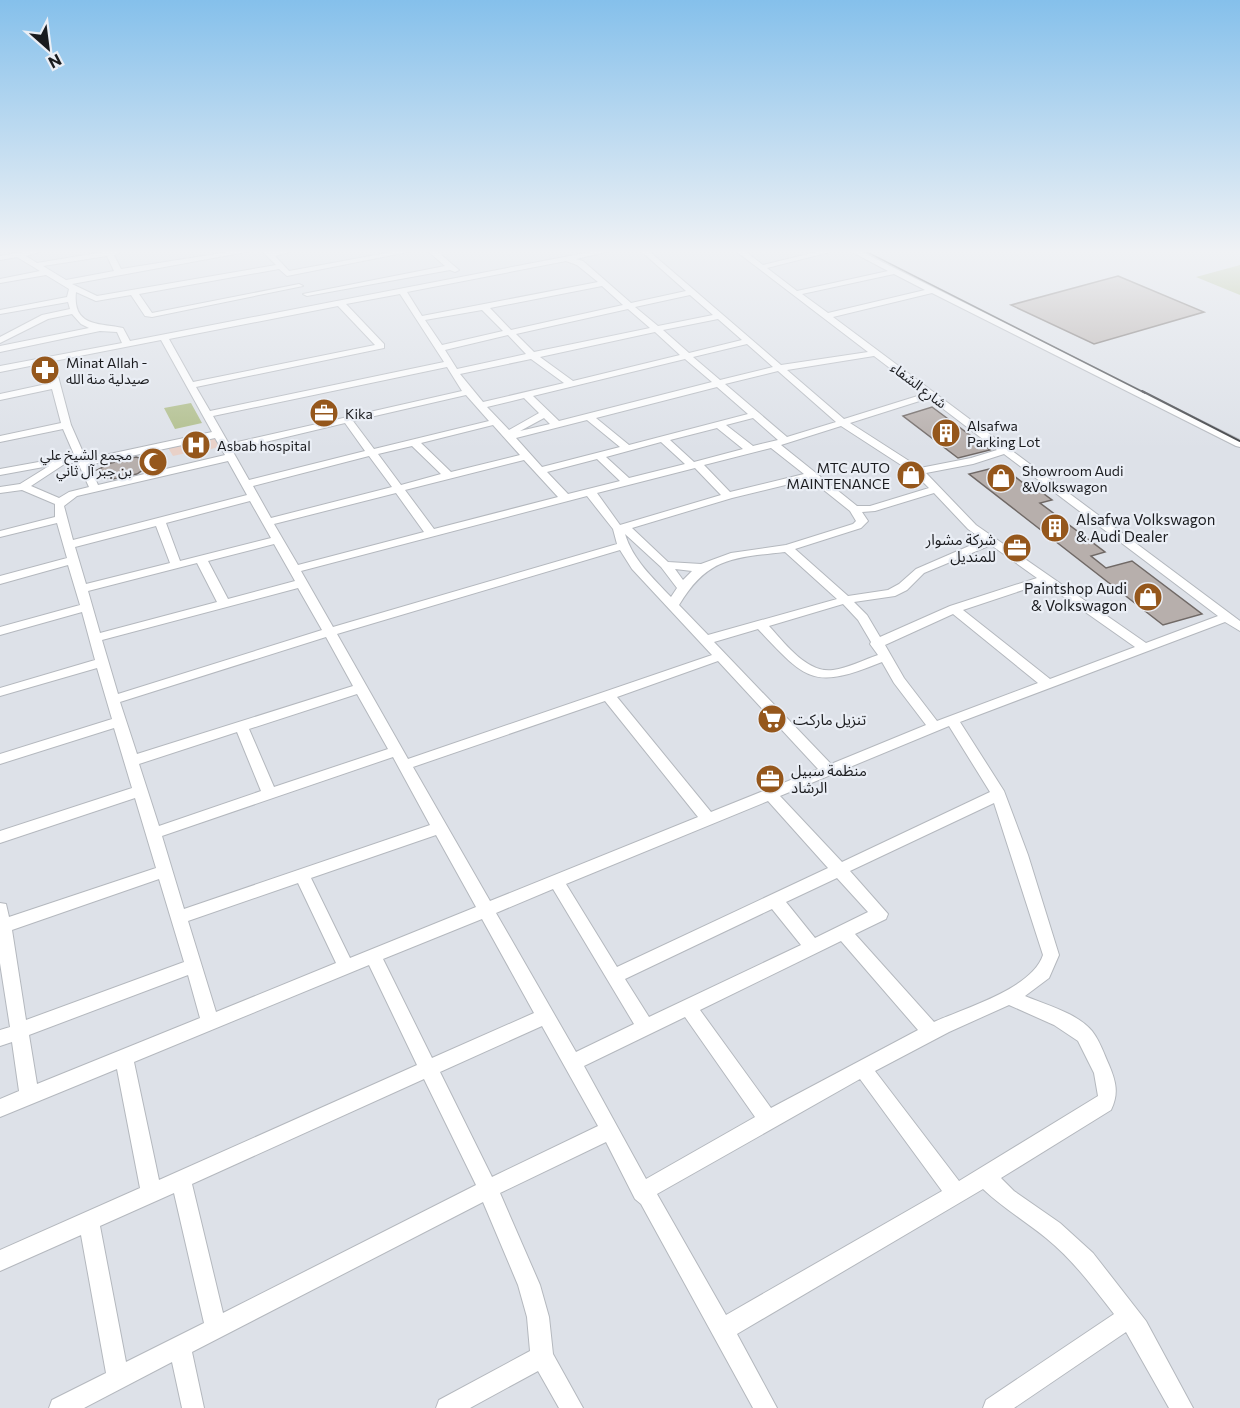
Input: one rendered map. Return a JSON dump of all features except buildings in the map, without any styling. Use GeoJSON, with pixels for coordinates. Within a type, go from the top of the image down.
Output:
{"type":"FeatureCollection","features":[{"type":"Feature","properties":{"kind":"street"},"geometry":{"type":"LineString","coordinates":[[2,338],[44,318]]}},
{"type":"Feature","properties":{"kind":"street"},"geometry":{"type":"LineString","coordinates":[[81,318],[88,325],[99,329]]}},
{"type":"Feature","properties":{"kind":"street"},"geometry":{"type":"LineString","coordinates":[[0,369],[265,318]]}},
{"type":"Feature","properties":{"kind":"street"},"geometry":{"type":"LineString","coordinates":[[191,385],[381,346],[354,318]]}},
{"type":"Feature","properties":{"kind":"street"},"geometry":{"type":"LineString","coordinates":[[426,318],[420,319],[468,392],[564,497]]}},
{"type":"Feature","properties":{"kind":"street"},"geometry":{"type":"LineString","coordinates":[[495,318],[532,355],[570,383]]}},
{"type":"Feature","properties":{"kind":"street"},"geometry":{"type":"LineString","coordinates":[[440,348],[574,318]]}},
{"type":"Feature","properties":{"kind":"street"},"geometry":{"type":"LineString","coordinates":[[641,318],[785,441]]}},
{"type":"Feature","properties":{"kind":"street"},"geometry":{"type":"LineString","coordinates":[[207,414],[532,355],[707,318]]}},
{"type":"Feature","properties":{"kind":"street"},"geometry":{"type":"LineString","coordinates":[[722,318],[843,423],[919,472],[972,527],[1145,648]]}},
{"type":"Feature","properties":{"kind":"street","name":"شارع الشفاء"},"geometry":{"type":"LineString","coordinates":[[829,318],[1240,627]]}},
{"type":"Feature","properties":{"kind":"street"},"geometry":{"type":"LineString","coordinates":[[990,318],[1240,444]]}},
{"type":"Feature","properties":{"kind":"street"},"geometry":{"type":"LineString","coordinates":[[0,349],[99,329],[120,330],[127,345]]}},
{"type":"Feature","properties":{"kind":"street"},"geometry":{"type":"LineString","coordinates":[[164,338],[610,1130],[642,1192],[648,1197],[766,1408]]}},
{"type":"Feature","properties":{"kind":"street"},"geometry":{"type":"LineString","coordinates":[[480,406],[748,341]]}},
{"type":"Feature","properties":{"kind":"street"},"geometry":{"type":"LineString","coordinates":[[508,436],[779,368],[878,353]]}},
{"type":"Feature","properties":{"kind":"street"},"geometry":{"type":"LineString","coordinates":[[49,360],[66,425],[94,489]]}},
{"type":"Feature","properties":{"kind":"street"},"geometry":{"type":"LineString","coordinates":[[0,397],[56,385]]}},
{"type":"Feature","properties":{"kind":"street"},"geometry":{"type":"LineString","coordinates":[[60,502],[73,494],[225,447],[468,392]]}},
{"type":"Feature","properties":{"kind":"street"},"geometry":{"type":"LineString","coordinates":[[525,394],[558,425]]}},
{"type":"Feature","properties":{"kind":"street"},"geometry":{"type":"LineString","coordinates":[[96,638],[224,603],[298,576],[431,533],[785,441],[932,394]]}},
{"type":"Feature","properties":{"kind":"street"},"geometry":{"type":"LineString","coordinates":[[508,436],[545,413]]}},
{"type":"Feature","properties":{"kind":"street"},"geometry":{"type":"LineString","coordinates":[[540,471],[754,415]]}},
{"type":"Feature","properties":{"kind":"street"},"geometry":{"type":"LineString","coordinates":[[589,417],[627,448]]}},
{"type":"Feature","properties":{"kind":"street"},"geometry":{"type":"LineString","coordinates":[[347,420],[431,533]]}},
{"type":"Feature","properties":{"kind":"street"},"geometry":{"type":"LineString","coordinates":[[68,545],[160,521],[250,490],[371,453],[495,422]]}},
{"type":"Feature","properties":{"kind":"street"},"geometry":{"type":"LineString","coordinates":[[718,424],[752,450]]}},
{"type":"Feature","properties":{"kind":"street"},"geometry":{"type":"LineString","coordinates":[[0,439],[66,425]]}},
{"type":"Feature","properties":{"kind":"street"},"geometry":{"type":"LineString","coordinates":[[663,439],[728,496]]}},
{"type":"Feature","properties":{"kind":"street"},"geometry":{"type":"LineString","coordinates":[[414,442],[449,476]]}},
{"type":"Feature","properties":{"kind":"street"},"geometry":{"type":"LineString","coordinates":[[673,604],[682,586],[701,568],[724,558],[787,548],[857,526],[862,521],[854,509],[773,444]]}},
{"type":"Feature","properties":{"kind":"street"},"geometry":{"type":"LineString","coordinates":[[0,472],[66,460],[83,463],[225,447]]}},
{"type":"Feature","properties":{"kind":"street"},"geometry":{"type":"LineString","coordinates":[[919,472],[973,461],[1006,450]]}},
{"type":"Feature","properties":{"kind":"street"},"geometry":{"type":"LineString","coordinates":[[268,522],[526,456]]}},
{"type":"Feature","properties":{"kind":"street"},"geometry":{"type":"LineString","coordinates":[[598,456],[627,482]]}},
{"type":"Feature","properties":{"kind":"street"},"geometry":{"type":"LineString","coordinates":[[0,490],[23,487],[66,460]]}},
{"type":"Feature","properties":{"kind":"street"},"geometry":{"type":"LineString","coordinates":[[621,528],[728,496],[811,475]]}},
{"type":"Feature","properties":{"kind":"street"},"geometry":{"type":"LineString","coordinates":[[23,487],[60,502]]}},
{"type":"Feature","properties":{"kind":"street"},"geometry":{"type":"LineString","coordinates":[[854,509],[871,509],[934,490]]}},
{"type":"Feature","properties":{"kind":"street"},"geometry":{"type":"LineString","coordinates":[[590,492],[621,528],[665,566],[682,586]]}},
{"type":"Feature","properties":{"kind":"street"},"geometry":{"type":"LineString","coordinates":[[60,502],[61,519],[81,590],[210,1021]]}},
{"type":"Feature","properties":{"kind":"street"},"geometry":{"type":"LineString","coordinates":[[0,534],[61,519]]}},
{"type":"Feature","properties":{"kind":"street"},"geometry":{"type":"LineString","coordinates":[[160,521],[176,565]]}},
{"type":"Feature","properties":{"kind":"street"},"geometry":{"type":"LineString","coordinates":[[621,528],[623,546],[636,567],[828,770]]}},
{"type":"Feature","properties":{"kind":"street"},"geometry":{"type":"LineString","coordinates":[[81,590],[278,540]]}},
{"type":"Feature","properties":{"kind":"street"},"geometry":{"type":"LineString","coordinates":[[705,640],[845,600],[891,593],[903,587],[920,571],[991,541]]}},
{"type":"Feature","properties":{"kind":"street"},"geometry":{"type":"LineString","coordinates":[[113,700],[329,632],[623,546]]}},
{"type":"Feature","properties":{"kind":"street"},"geometry":{"type":"LineString","coordinates":[[787,548],[863,618],[884,657],[934,727]]}},
{"type":"Feature","properties":{"kind":"street"},"geometry":{"type":"LineString","coordinates":[[201,559],[224,603]]}},
{"type":"Feature","properties":{"kind":"street"},"geometry":{"type":"LineString","coordinates":[[0,580],[74,560]]}},
{"type":"Feature","properties":{"kind":"street"},"geometry":{"type":"LineString","coordinates":[[665,566],[701,568]]}},
{"type":"Feature","properties":{"kind":"street"},"geometry":{"type":"LineString","coordinates":[[876,644],[954,609],[1045,579]]}},
{"type":"Feature","properties":{"kind":"street"},"geometry":{"type":"LineString","coordinates":[[0,631],[87,606]]}},
{"type":"Feature","properties":{"kind":"street"},"geometry":{"type":"LineString","coordinates":[[954,609],[1048,684]]}},
{"type":"Feature","properties":{"kind":"street"},"geometry":{"type":"LineString","coordinates":[[0,1108],[29,1094],[557,882],[934,727],[1227,617]]}},
{"type":"Feature","properties":{"kind":"street"},"geometry":{"type":"LineString","coordinates":[[760,624],[809,671],[821,675],[831,675],[884,657]]}},
{"type":"Feature","properties":{"kind":"street"},"geometry":{"type":"LineString","coordinates":[[405,765],[720,656]]}},
{"type":"Feature","properties":{"kind":"street"},"geometry":{"type":"LineString","coordinates":[[0,692],[102,662]]}},
{"type":"Feature","properties":{"kind":"street"},"geometry":{"type":"LineString","coordinates":[[132,761],[361,688]]}},
{"type":"Feature","properties":{"kind":"street"},"geometry":{"type":"LineString","coordinates":[[608,695],[708,819]]}},
{"type":"Feature","properties":{"kind":"street"},"geometry":{"type":"LineString","coordinates":[[642,1192],[768,1119],[931,1032],[1008,997],[1042,974],[1051,955],[1020,855],[998,795],[952,720]]}},
{"type":"Feature","properties":{"kind":"street"},"geometry":{"type":"LineString","coordinates":[[0,759],[120,721]]}},
{"type":"Feature","properties":{"kind":"street"},"geometry":{"type":"LineString","coordinates":[[241,726],[270,794]]}},
{"type":"Feature","properties":{"kind":"street"},"geometry":{"type":"LineString","coordinates":[[154,833],[396,751]]}},
{"type":"Feature","properties":{"kind":"street"},"geometry":{"type":"LineString","coordinates":[[0,837],[141,791]]}},
{"type":"Feature","properties":{"kind":"street"},"geometry":{"type":"LineString","coordinates":[[572,1063],[880,914],[770,794]]}},
{"type":"Feature","properties":{"kind":"street"},"geometry":{"type":"LineString","coordinates":[[614,976],[998,795]]}},
{"type":"Feature","properties":{"kind":"street"},"geometry":{"type":"LineString","coordinates":[[179,917],[440,828]]}},
{"type":"Feature","properties":{"kind":"street"},"geometry":{"type":"LineString","coordinates":[[29,1094],[1,920],[166,871]]}},
{"type":"Feature","properties":{"kind":"street"},"geometry":{"type":"LineString","coordinates":[[302,875],[346,966]]}},
{"type":"Feature","properties":{"kind":"street"},"geometry":{"type":"LineString","coordinates":[[557,882],[645,1027]]}},
{"type":"Feature","properties":{"kind":"street"},"geometry":{"type":"LineString","coordinates":[[775,900],[812,947]]}},
{"type":"Feature","properties":{"kind":"street"},"geometry":{"type":"LineString","coordinates":[[843,932],[931,1032]]}},
{"type":"Feature","properties":{"kind":"street"},"geometry":{"type":"LineString","coordinates":[[372,955],[488,1189],[529,1285],[538,1317],[542,1357],[572,1408]]}},
{"type":"Feature","properties":{"kind":"street"},"geometry":{"type":"LineString","coordinates":[[0,1038],[193,966]]}},
{"type":"Feature","properties":{"kind":"street"},"geometry":{"type":"LineString","coordinates":[[722,1330],[985,1177],[1104,1104],[1109,1095],[1108,1085],[1095,1053],[1080,1031],[1008,997]]}},
{"type":"Feature","properties":{"kind":"street"},"geometry":{"type":"LineString","coordinates":[[687,1006],[768,1119]]}},
{"type":"Feature","properties":{"kind":"street"},"geometry":{"type":"LineString","coordinates":[[0,1261],[151,1191],[429,1070],[545,1016]]}},
{"type":"Feature","properties":{"kind":"street"},"geometry":{"type":"LineString","coordinates":[[124,1056],[151,1191]]}},
{"type":"Feature","properties":{"kind":"street"},"geometry":{"type":"LineString","coordinates":[[863,1069],[956,1193]]}},
{"type":"Feature","properties":{"kind":"street"},"geometry":{"type":"LineString","coordinates":[[60,1408],[488,1189],[610,1130]]}},
{"type":"Feature","properties":{"kind":"street"},"geometry":{"type":"LineString","coordinates":[[985,1177],[1007,1198],[1053,1230],[1086,1260],[1129,1317],[1165,1374],[1182,1408]]}},
{"type":"Feature","properties":{"kind":"street"},"geometry":{"type":"LineString","coordinates":[[181,1179],[216,1328]]}},
{"type":"Feature","properties":{"kind":"street"},"geometry":{"type":"LineString","coordinates":[[89,1220],[118,1378]]}},
{"type":"Feature","properties":{"kind":"street"},"geometry":{"type":"LineString","coordinates":[[994,1408],[1129,1317]]}},
{"type":"Feature","properties":{"kind":"street"},"geometry":{"type":"LineString","coordinates":[[180,1347],[193,1408]]}},
{"type":"Feature","properties":{"kind":"street"},"geometry":{"type":"LineString","coordinates":[[447,1408],[542,1357]]}},
{"type":"Feature","properties":{"kind":"street"},"geometry":{"type":"LineString","coordinates":[[753,1384],[758,1408]]}},
{"type":"Feature","properties":{"kind":"shaded area","name":"Asbab hospital"},"geometry":{"type":"Polygon","coordinates":[[[218,434],[224,445],[202,452],[200,450],[173,456],[167,446],[218,434]]]}},
{"type":"Feature","properties":{"kind":"green space"},"geometry":{"type":"Polygon","coordinates":[[[191,403],[202,423],[175,429],[164,408],[191,403]]]}},
{"type":"Feature","properties":{"kind":"railway"},"geometry":{"type":"LineString","coordinates":[[997,318],[1145,393]]}},
{"type":"Feature","properties":{"kind":"railway"},"geometry":{"type":"LineString","coordinates":[[1142,391],[1240,441]]}},
{"type":"Feature","properties":{"kind":"place","name":"Minat Allah - صيدلية منة الله"},"geometry":{"type":"Point","coordinates":[45,370]}},
{"type":"Feature","properties":{"kind":"place","name":"Kika"},"geometry":{"type":"Point","coordinates":[324,413]}},
{"type":"Feature","properties":{"kind":"place","name":"Alsafwa Parking Lot"},"geometry":{"type":"Point","coordinates":[946,433]}},
{"type":"Feature","properties":{"kind":"place","name":"Asbab hospital"},"geometry":{"type":"Point","coordinates":[196,445]}},
{"type":"Feature","properties":{"kind":"place","name":"مجمع الشيخ علي بن جبر آل ثاني"},"geometry":{"type":"Point","coordinates":[153,462]}},
{"type":"Feature","properties":{"kind":"place","name":"MTC AUTO MAINTENANCE"},"geometry":{"type":"Point","coordinates":[911,475]}},
{"type":"Feature","properties":{"kind":"place","name":"Showroom Audi &Volkswagon"},"geometry":{"type":"Point","coordinates":[1001,478]}},
{"type":"Feature","properties":{"kind":"place","name":"Alsafwa Volkswagon & Audi Dealer"},"geometry":{"type":"Point","coordinates":[1055,528]}},
{"type":"Feature","properties":{"kind":"place","name":"شركة مشوار للمنديل"},"geometry":{"type":"Point","coordinates":[1017,548]}},
{"type":"Feature","properties":{"kind":"place","name":"Paintshop Audi & Volkswagon"},"geometry":{"type":"Point","coordinates":[1148,597]}},
{"type":"Feature","properties":{"kind":"place","name":"تنزيل ماركت"},"geometry":{"type":"Point","coordinates":[772,719]}},
{"type":"Feature","properties":{"kind":"place","name":"منظمة سبيل الرشاد"},"geometry":{"type":"Point","coordinates":[770,779]}}]}
